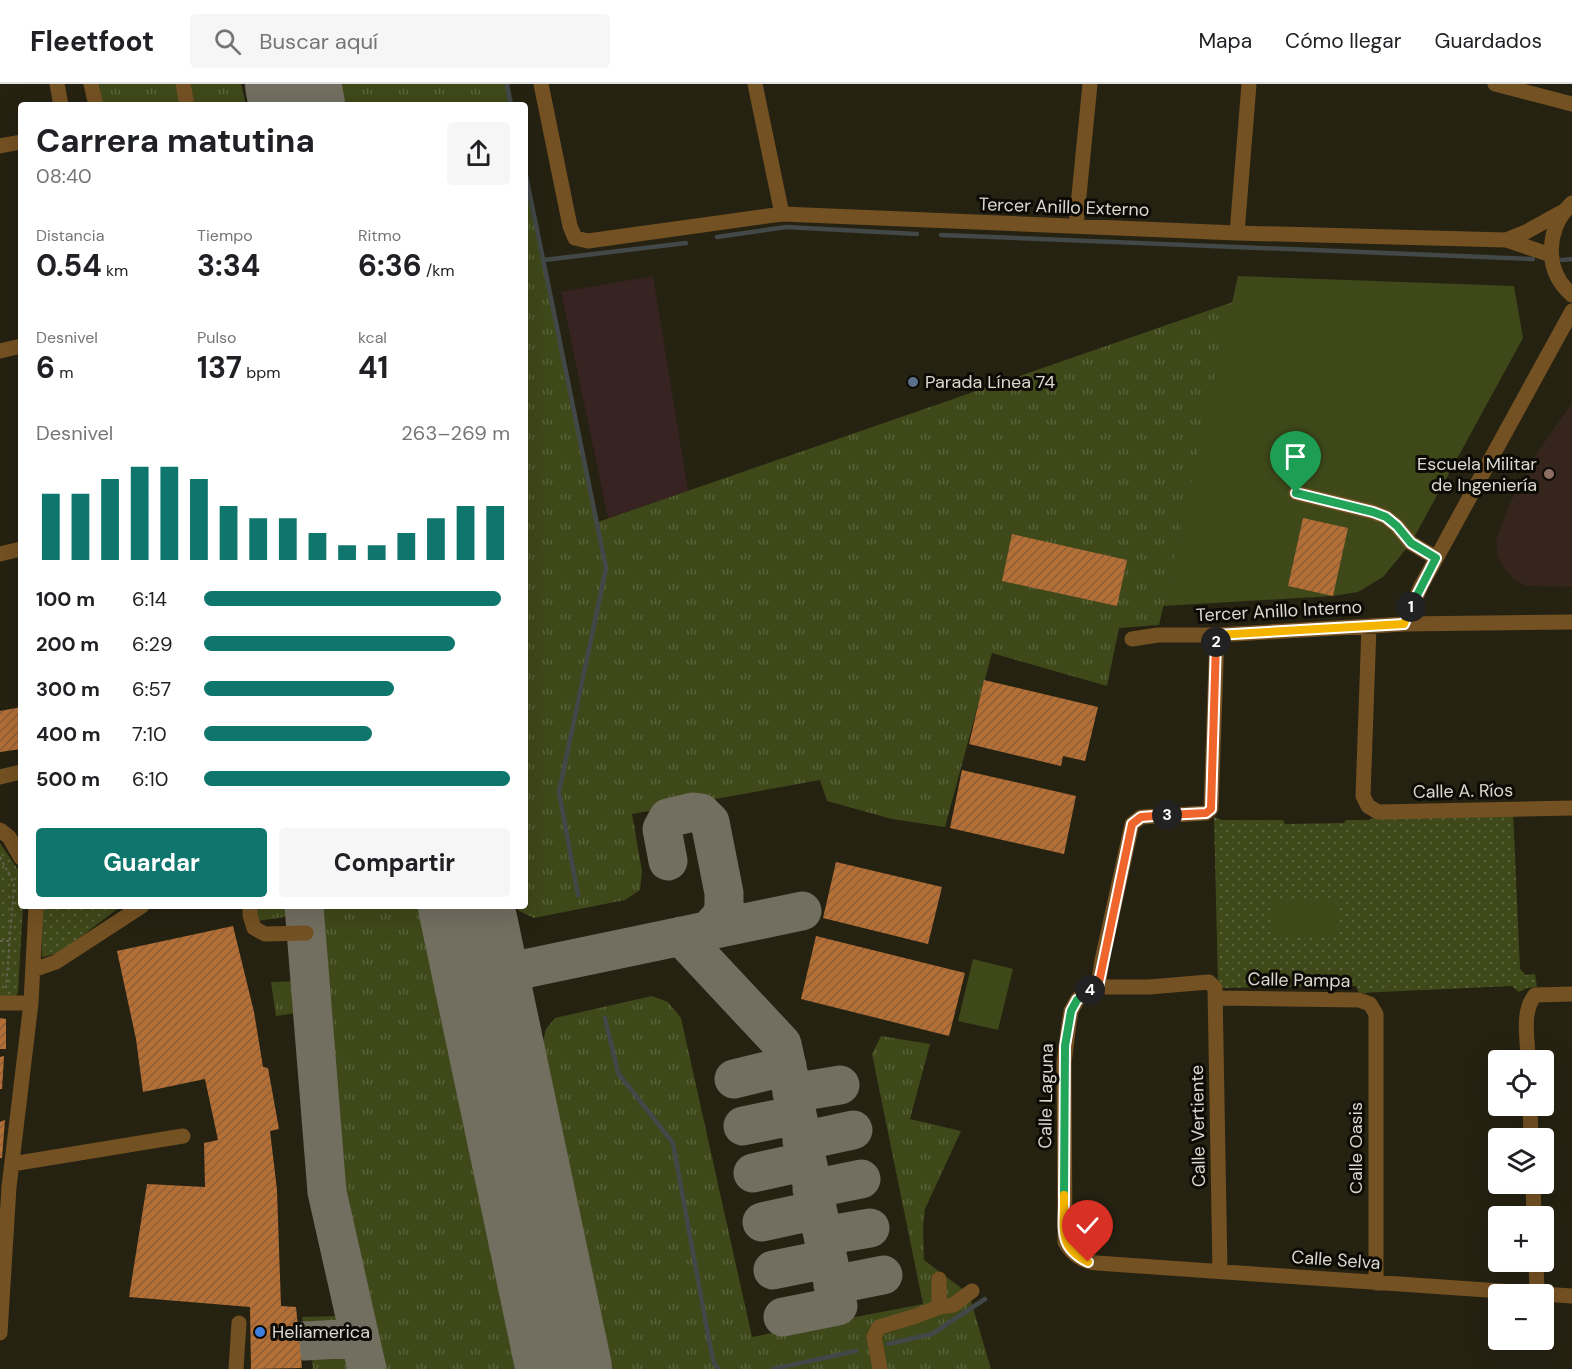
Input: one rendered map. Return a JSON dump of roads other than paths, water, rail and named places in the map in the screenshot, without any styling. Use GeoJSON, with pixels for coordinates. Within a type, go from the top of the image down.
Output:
{"type":"FeatureCollection","features":[{"type":"Feature","properties":{"kind":"street"},"geometry":{"type":"LineString","coordinates":[[57,84],[60,102]]}},
{"type":"Feature","properties":{"kind":"street"},"geometry":{"type":"LineString","coordinates":[[92,84],[95,102]]}},
{"type":"Feature","properties":{"kind":"street"},"geometry":{"type":"LineString","coordinates":[[183,84],[186,102]]}},
{"type":"Feature","properties":{"kind":"street","name":"Tercer Anillo Externo"},"geometry":{"type":"LineString","coordinates":[[541,84],[570,226],[575,238],[588,241],[782,214],[1237,233],[1506,240],[1551,255]]}},
{"type":"Feature","properties":{"kind":"street"},"geometry":{"type":"LineString","coordinates":[[755,84],[782,214]]}},
{"type":"Feature","properties":{"kind":"street"},"geometry":{"type":"LineString","coordinates":[[1076,226],[1090,84]]}},
{"type":"Feature","properties":{"kind":"street"},"geometry":{"type":"LineString","coordinates":[[1237,233],[1249,84]]}},
{"type":"Feature","properties":{"kind":"street"},"geometry":{"type":"LineString","coordinates":[[1495,84],[1572,104]]}},
{"type":"Feature","properties":{"kind":"street"},"geometry":{"type":"LineString","coordinates":[[0,146],[18,143]]}},
{"type":"Feature","properties":{"kind":"street"},"geometry":{"type":"LineString","coordinates":[[1506,240],[1526,232],[1568,207]]}},
{"type":"Feature","properties":{"kind":"street"},"geometry":{"type":"LineString","coordinates":[[1568,207],[1556,225],[1551,255],[1559,281],[1572,296]]}},
{"type":"Feature","properties":{"kind":"street"},"geometry":{"type":"LineString","coordinates":[[1404,624],[1436,558],[1572,311]]}},
{"type":"Feature","properties":{"kind":"street"},"geometry":{"type":"LineString","coordinates":[[0,351],[18,347]]}},
{"type":"Feature","properties":{"kind":"street"},"geometry":{"type":"LineString","coordinates":[[1296,493],[1386,517],[1411,543],[1436,558]]}},
{"type":"Feature","properties":{"kind":"street"},"geometry":{"type":"LineString","coordinates":[[0,554],[18,550]]}},
{"type":"Feature","properties":{"kind":"street","name":"Tercer Anillo Interno"},"geometry":{"type":"LineString","coordinates":[[1132,639],[1158,635],[1216,635],[1404,624],[1572,622]]}},
{"type":"Feature","properties":{"kind":"street","name":"Calle A. Ríos"},"geometry":{"type":"LineString","coordinates":[[1369,626],[1363,796],[1368,806],[1378,812],[1572,808]]}},
{"type":"Feature","properties":{"kind":"street"},"geometry":{"type":"LineString","coordinates":[[1098,987],[1132,824],[1146,816],[1206,813],[1211,809],[1216,635]]}},
{"type":"Feature","properties":{"kind":"street"},"geometry":{"type":"LineString","coordinates":[[0,777],[18,773]]}},
{"type":"Feature","properties":{"kind":"street"},"geometry":{"type":"LineString","coordinates":[[0,830],[9,837],[18,853]]}},
{"type":"Feature","properties":{"kind":"street"},"geometry":{"type":"LineString","coordinates":[[0,1333],[5,1187],[12,1164],[31,1003],[36,909]]}},
{"type":"Feature","properties":{"kind":"street"},"geometry":{"type":"LineString","coordinates":[[33,970],[56,962],[137,909]]}},
{"type":"Feature","properties":{"kind":"street"},"geometry":{"type":"LineString","coordinates":[[250,909],[254,928],[265,933],[306,933]]}},
{"type":"Feature","properties":{"kind":"street","name":"Calle Vertiente"},"geometry":{"type":"LineString","coordinates":[[1098,987],[1149,987],[1209,982],[1215,988],[1220,1271]]}},
{"type":"Feature","properties":{"kind":"street","name":"Calle Laguna"},"geometry":{"type":"LineString","coordinates":[[1097,1263],[1079,1258],[1071,1252],[1065,1242],[1064,1063],[1071,1011],[1085,992],[1098,987]]}},
{"type":"Feature","properties":{"kind":"street"},"geometry":{"type":"LineString","coordinates":[[1528,1050],[1527,1014],[1529,1003],[1535,995],[1572,994]]}},
{"type":"Feature","properties":{"kind":"street","name":"Calle Pampa"},"geometry":{"type":"LineString","coordinates":[[1216,999],[1359,1000],[1370,1004],[1376,1014]]}},
{"type":"Feature","properties":{"kind":"street"},"geometry":{"type":"LineString","coordinates":[[0,1003],[31,1003]]}},
{"type":"Feature","properties":{"kind":"street","name":"Calle Oasis"},"geometry":{"type":"LineString","coordinates":[[1376,1014],[1376,1283]]}},
{"type":"Feature","properties":{"kind":"street"},"geometry":{"type":"LineString","coordinates":[[12,1164],[183,1136]]}},
{"type":"Feature","properties":{"kind":"street","name":"Calle Selva"},"geometry":{"type":"LineString","coordinates":[[1097,1263],[1488,1290]]}},
{"type":"Feature","properties":{"kind":"street"},"geometry":{"type":"LineString","coordinates":[[939,1279],[939,1307]]}},
{"type":"Feature","properties":{"kind":"street"},"geometry":{"type":"LineString","coordinates":[[880,1369],[874,1337],[879,1327],[939,1307],[953,1305],[972,1291]]}},
{"type":"Feature","properties":{"kind":"street","name":"Calle Selva"},"geometry":{"type":"LineString","coordinates":[[1554,1294],[1572,1296]]}},
{"type":"Feature","properties":{"kind":"street"},"geometry":{"type":"LineString","coordinates":[[236,1369],[239,1323]]}},
{"type":"Feature","properties":{"kind":"waterway"},"geometry":{"type":"LineString","coordinates":[[507,84],[510,102]]}},
{"type":"Feature","properties":{"kind":"waterway"},"geometry":{"type":"LineString","coordinates":[[528,186],[606,568],[559,792],[578,895]]}},
{"type":"Feature","properties":{"kind":"waterway"},"geometry":{"type":"LineString","coordinates":[[717,237],[786,227],[917,234]]}},
{"type":"Feature","properties":{"kind":"waterway"},"geometry":{"type":"LineString","coordinates":[[941,235],[1533,259]]}},
{"type":"Feature","properties":{"kind":"waterway"},"geometry":{"type":"LineString","coordinates":[[544,260],[686,243]]}},
{"type":"Feature","properties":{"kind":"waterway"},"geometry":{"type":"LineString","coordinates":[[1562,260],[1572,259]]}},
{"type":"Feature","properties":{"kind":"waterway"},"geometry":{"type":"LineString","coordinates":[[605,1018],[618,1073],[673,1143],[709,1340],[714,1363],[718,1369]]}},
{"type":"Feature","properties":{"kind":"waterway"},"geometry":{"type":"LineString","coordinates":[[888,1344],[932,1334],[985,1299]]}},
{"type":"Feature","properties":{"kind":"waterway"},"geometry":{"type":"LineString","coordinates":[[773,1369],[856,1351]]}},
{"type":"Feature","properties":{"kind":"place","name":"Parada Línea 74"},"geometry":{"type":"Point","coordinates":[913,382]}},
{"type":"Feature","properties":{"kind":"place","name":"Escuela Militar de Ingeniería"},"geometry":{"type":"Point","coordinates":[1549,474]}},
{"type":"Feature","properties":{"kind":"place","name":"Heliamerica"},"geometry":{"type":"Point","coordinates":[260,1332]}}]}
